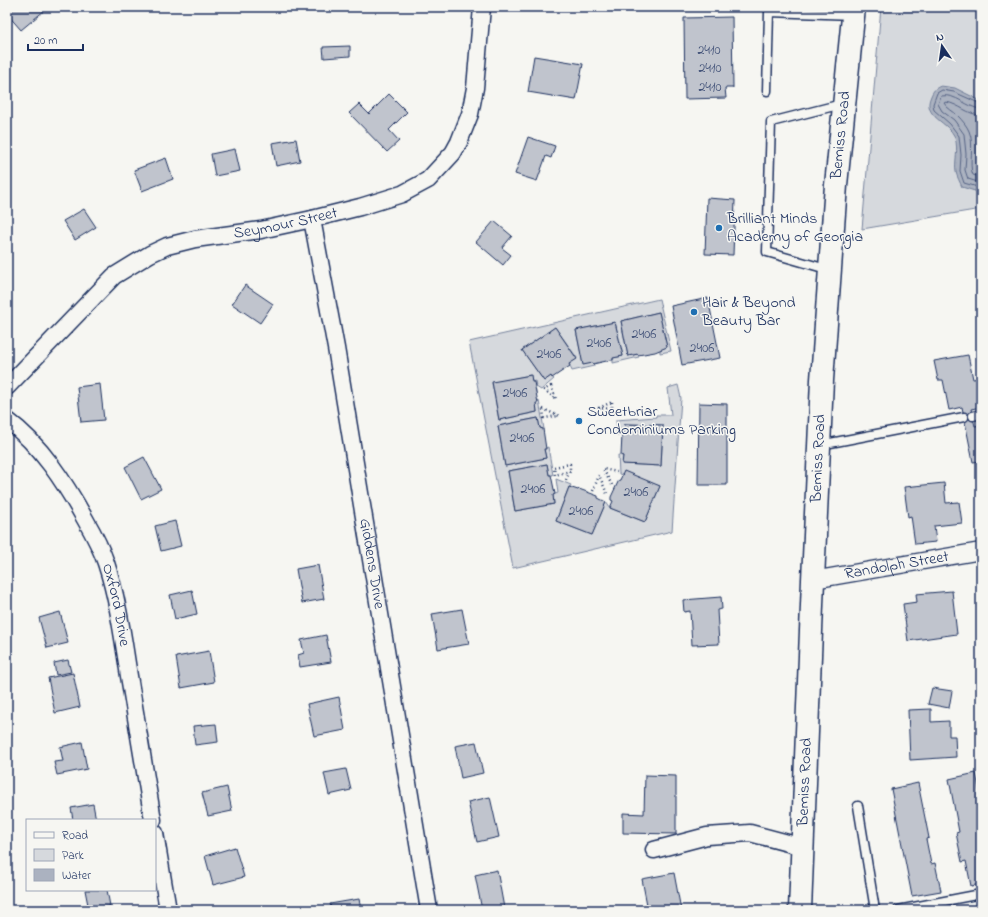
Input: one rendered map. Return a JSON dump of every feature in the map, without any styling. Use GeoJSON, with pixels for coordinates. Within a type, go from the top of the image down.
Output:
{"type":"FeatureCollection","features":[{"type":"Feature","properties":{"kind":"main road","name":"Bemiss Road"},"geometry":{"type":"LineString","coordinates":[[800,910],[812,580],[819,445],[836,185],[854,11]]}},
{"type":"Feature","properties":{"kind":"street","name":"Seymour Street"},"geometry":{"type":"LineString","coordinates":[[7,387],[114,276],[150,254],[167,246],[195,240],[261,230],[360,207],[402,194],[428,180],[452,153],[459,142],[470,114],[475,88],[482,7]]}},
{"type":"Feature","properties":{"kind":"street","name":"Giddens Drive"},"geometry":{"type":"LineString","coordinates":[[312,219],[336,348],[429,910]]}},
{"type":"Feature","properties":{"kind":"street","name":"Oxford Drive"},"geometry":{"type":"LineString","coordinates":[[7,420],[19,429],[59,476],[76,502],[106,563],[126,654],[153,819]]}},
{"type":"Feature","properties":{"kind":"street","name":"Randolph Street"},"geometry":{"type":"LineString","coordinates":[[812,580],[981,551]]}},
{"type":"Feature","properties":{"kind":"street"},"geometry":{"type":"LineString","coordinates":[[654,850],[707,836],[750,833],[803,847]]}},
{"type":"Feature","properties":{"kind":"street"},"geometry":{"type":"LineString","coordinates":[[156,839],[168,910]]}},
{"type":"Feature","properties":{"kind":"lane"},"geometry":{"type":"LineString","coordinates":[[767,91],[768,12],[854,11]]}},
{"type":"Feature","properties":{"kind":"lane"},"geometry":{"type":"LineString","coordinates":[[830,270],[767,252],[772,122],[845,104]]}},
{"type":"Feature","properties":{"kind":"lane"},"geometry":{"type":"LineString","coordinates":[[819,445],[964,418]]}},
{"type":"Feature","properties":{"kind":"lane"},"geometry":{"type":"LineString","coordinates":[[858,806],[875,910]]}},
{"type":"Feature","properties":{"kind":"lane"},"geometry":{"type":"LineString","coordinates":[[898,910],[981,894]]}},
{"type":"Feature","properties":{"kind":"path"},"geometry":{"type":"LineString","coordinates":[[551,386],[556,399],[550,395],[544,390],[551,386]]}},
{"type":"Feature","properties":{"kind":"path"},"geometry":{"type":"LineString","coordinates":[[612,402],[612,409],[599,408],[606,405],[612,402]]}},
{"type":"Feature","properties":{"kind":"path"},"geometry":{"type":"LineString","coordinates":[[543,409],[553,413],[558,416],[544,418],[543,409]]}},
{"type":"Feature","properties":{"kind":"path"},"geometry":{"type":"LineString","coordinates":[[566,480],[570,471],[570,464],[554,467],[555,475],[570,471]]}},
{"type":"Feature","properties":{"kind":"path"},"geometry":{"type":"LineString","coordinates":[[612,485],[603,469],[617,472]]}},
{"type":"Feature","properties":{"kind":"path"},"geometry":{"type":"LineString","coordinates":[[593,491],[599,475],[608,496]]}},
{"type":"Feature","properties":{"kind":"green space"},"geometry":{"type":"Polygon","coordinates":[[[881,7],[981,7],[981,209],[862,229],[881,7]]]}},
{"type":"Feature","properties":{"kind":"green space"},"geometry":{"type":"Polygon","coordinates":[[[659,299],[671,351],[660,353],[660,349],[667,347],[659,312],[621,321],[628,356],[638,354],[639,357],[613,363],[613,358],[623,356],[615,322],[576,330],[583,364],[593,363],[594,366],[572,371],[569,364],[577,358],[555,327],[522,350],[544,381],[551,376],[554,379],[541,390],[536,387],[535,381],[532,382],[530,375],[492,383],[499,420],[537,412],[536,403],[539,401],[544,429],[540,428],[538,418],[498,426],[505,466],[546,458],[544,449],[548,447],[553,475],[549,475],[547,464],[508,471],[515,511],[554,504],[553,495],[558,493],[556,479],[571,485],[556,521],[592,535],[606,502],[610,508],[645,522],[660,486],[619,474],[618,455],[623,456],[623,464],[661,466],[663,425],[625,424],[624,434],[617,435],[616,420],[656,417],[656,415],[671,415],[668,388],[678,385],[681,398],[672,531],[513,568],[469,342],[659,299]]]}},
{"type":"Feature","properties":{"kind":"water"},"geometry":{"type":"Polygon","coordinates":[[[941,86],[955,88],[981,101],[981,192],[962,187],[956,172],[957,147],[955,138],[952,132],[937,119],[930,109],[929,103],[933,91],[941,86]]]}},
{"type":"Feature","properties":{"kind":"building"},"geometry":{"type":"Polygon","coordinates":[[[7,7],[42,7],[45,10],[21,30],[7,14],[7,7]]]}},
{"type":"Feature","properties":{"kind":"building"},"geometry":{"type":"Polygon","coordinates":[[[732,17],[733,88],[725,88],[726,98],[685,99],[684,18],[732,17]]]}},
{"type":"Feature","properties":{"kind":"building"},"geometry":{"type":"Polygon","coordinates":[[[350,46],[350,56],[324,58],[323,47],[350,46]]]}},
{"type":"Feature","properties":{"kind":"building"},"geometry":{"type":"Polygon","coordinates":[[[534,56],[583,64],[576,100],[528,92],[534,56]]]}},
{"type":"Feature","properties":{"kind":"building"},"geometry":{"type":"Polygon","coordinates":[[[389,94],[407,112],[389,130],[399,141],[387,152],[349,113],[359,104],[369,114],[389,94]]]}},
{"type":"Feature","properties":{"kind":"building"},"geometry":{"type":"Polygon","coordinates":[[[528,137],[555,146],[551,158],[546,156],[537,181],[515,174],[528,137]]]}},
{"type":"Feature","properties":{"kind":"building"},"geometry":{"type":"Polygon","coordinates":[[[296,139],[300,161],[276,166],[272,143],[296,139]]]}},
{"type":"Feature","properties":{"kind":"building"},"geometry":{"type":"Polygon","coordinates":[[[235,149],[240,171],[215,176],[211,154],[235,149]]]}},
{"type":"Feature","properties":{"kind":"building"},"geometry":{"type":"Polygon","coordinates":[[[166,158],[173,179],[142,191],[134,170],[166,158]]]}},
{"type":"Feature","properties":{"kind":"building"},"geometry":{"type":"Polygon","coordinates":[[[707,198],[735,200],[733,255],[705,254],[707,198]]]}},
{"type":"Feature","properties":{"kind":"building"},"geometry":{"type":"Polygon","coordinates":[[[84,209],[96,227],[75,240],[63,221],[84,209]]]}},
{"type":"Feature","properties":{"kind":"building"},"geometry":{"type":"Polygon","coordinates":[[[494,221],[512,236],[502,248],[511,255],[503,265],[476,242],[494,221]]]}},
{"type":"Feature","properties":{"kind":"building"},"geometry":{"type":"Polygon","coordinates":[[[245,285],[273,304],[260,323],[232,304],[245,285]]]}},
{"type":"Feature","properties":{"kind":"building"},"geometry":{"type":"Polygon","coordinates":[[[708,298],[720,358],[682,365],[671,306],[708,298]]]}},
{"type":"Feature","properties":{"kind":"building"},"geometry":{"type":"Polygon","coordinates":[[[659,312],[667,347],[655,352],[628,356],[621,321],[659,312]]]}},
{"type":"Feature","properties":{"kind":"building"},"geometry":{"type":"Polygon","coordinates":[[[615,322],[623,356],[613,358],[613,360],[583,365],[576,330],[615,322]]]}},
{"type":"Feature","properties":{"kind":"building"},"geometry":{"type":"Polygon","coordinates":[[[555,327],[577,359],[569,364],[570,366],[552,378],[551,376],[544,381],[522,350],[555,327]]]}},
{"type":"Feature","properties":{"kind":"building"},"geometry":{"type":"Polygon","coordinates":[[[968,355],[973,379],[981,378],[981,407],[971,409],[975,426],[981,425],[981,461],[973,462],[962,407],[949,410],[943,380],[938,380],[934,361],[968,355]]]}},
{"type":"Feature","properties":{"kind":"building"},"geometry":{"type":"Polygon","coordinates":[[[531,375],[532,382],[534,382],[538,403],[536,403],[537,412],[499,420],[492,382],[531,375]]]}},
{"type":"Feature","properties":{"kind":"building"},"geometry":{"type":"Polygon","coordinates":[[[100,384],[104,420],[81,422],[77,387],[100,384]]]}},
{"type":"Feature","properties":{"kind":"building"},"geometry":{"type":"Polygon","coordinates":[[[699,403],[727,404],[727,485],[698,485],[699,403]]]}},
{"type":"Feature","properties":{"kind":"building"},"geometry":{"type":"Polygon","coordinates":[[[538,418],[540,428],[543,429],[546,458],[505,466],[498,426],[538,418]]]}},
{"type":"Feature","properties":{"kind":"building"},"geometry":{"type":"Polygon","coordinates":[[[625,424],[663,425],[661,466],[622,464],[622,435],[624,434],[625,424]]]}},
{"type":"Feature","properties":{"kind":"building"},"geometry":{"type":"Polygon","coordinates":[[[144,457],[161,489],[141,499],[125,467],[144,457]]]}},
{"type":"Feature","properties":{"kind":"building"},"geometry":{"type":"Polygon","coordinates":[[[547,464],[555,494],[553,495],[554,504],[515,511],[508,471],[547,464]]]}},
{"type":"Feature","properties":{"kind":"building"},"geometry":{"type":"Polygon","coordinates":[[[624,471],[660,486],[645,522],[610,508],[613,501],[611,500],[611,497],[624,471]]]}},
{"type":"Feature","properties":{"kind":"building"},"geometry":{"type":"Polygon","coordinates":[[[944,483],[946,503],[959,502],[962,523],[934,526],[936,542],[915,544],[911,516],[908,517],[904,487],[944,483]]]}},
{"type":"Feature","properties":{"kind":"building"},"geometry":{"type":"Polygon","coordinates":[[[569,487],[598,496],[598,498],[606,502],[592,535],[556,521],[569,487]]]}},
{"type":"Feature","properties":{"kind":"building"},"geometry":{"type":"Polygon","coordinates":[[[175,521],[181,546],[161,551],[155,526],[175,521]]]}},
{"type":"Feature","properties":{"kind":"building"},"geometry":{"type":"Polygon","coordinates":[[[318,565],[324,599],[302,603],[296,569],[318,565]]]}},
{"type":"Feature","properties":{"kind":"building"},"geometry":{"type":"Polygon","coordinates":[[[192,590],[197,614],[175,619],[170,595],[192,590]]]}},
{"type":"Feature","properties":{"kind":"building"},"geometry":{"type":"Polygon","coordinates":[[[952,591],[957,634],[908,641],[903,604],[917,602],[916,594],[952,591]]]}},
{"type":"Feature","properties":{"kind":"building"},"geometry":{"type":"Polygon","coordinates":[[[721,597],[722,609],[717,610],[719,644],[692,645],[690,611],[684,612],[683,600],[721,597]]]}},
{"type":"Feature","properties":{"kind":"building"},"geometry":{"type":"Polygon","coordinates":[[[462,609],[469,644],[438,649],[432,614],[462,609]]]}},
{"type":"Feature","properties":{"kind":"building"},"geometry":{"type":"Polygon","coordinates":[[[60,612],[68,643],[47,648],[39,618],[60,612]]]}},
{"type":"Feature","properties":{"kind":"building"},"geometry":{"type":"Polygon","coordinates":[[[326,635],[331,662],[300,667],[298,655],[304,653],[301,640],[326,635]]]}},
{"type":"Feature","properties":{"kind":"building"},"geometry":{"type":"Polygon","coordinates":[[[209,651],[214,682],[181,688],[176,657],[209,651]]]}},
{"type":"Feature","properties":{"kind":"building"},"geometry":{"type":"Polygon","coordinates":[[[68,660],[71,672],[56,675],[54,663],[68,660]]]}},
{"type":"Feature","properties":{"kind":"building"},"geometry":{"type":"Polygon","coordinates":[[[73,673],[80,707],[55,713],[48,678],[73,673]]]}},
{"type":"Feature","properties":{"kind":"building"},"geometry":{"type":"Polygon","coordinates":[[[932,688],[952,691],[949,708],[928,704],[932,688]]]}},
{"type":"Feature","properties":{"kind":"building"},"geometry":{"type":"Polygon","coordinates":[[[339,697],[345,730],[314,736],[307,704],[339,697]]]}},
{"type":"Feature","properties":{"kind":"building"},"geometry":{"type":"Polygon","coordinates":[[[931,709],[931,722],[949,721],[949,736],[955,736],[956,757],[910,760],[908,710],[931,709]]]}},
{"type":"Feature","properties":{"kind":"building"},"geometry":{"type":"Polygon","coordinates":[[[216,724],[218,742],[195,745],[193,726],[216,724]]]}},
{"type":"Feature","properties":{"kind":"building"},"geometry":{"type":"Polygon","coordinates":[[[82,742],[87,769],[57,775],[54,762],[63,761],[60,747],[82,742]]]}},
{"type":"Feature","properties":{"kind":"building"},"geometry":{"type":"Polygon","coordinates":[[[476,742],[483,773],[461,778],[455,746],[476,742]]]}},
{"type":"Feature","properties":{"kind":"building"},"geometry":{"type":"Polygon","coordinates":[[[346,769],[351,790],[329,795],[324,773],[346,769]]]}},
{"type":"Feature","properties":{"kind":"building"},"geometry":{"type":"Polygon","coordinates":[[[976,773],[981,800],[981,884],[971,886],[966,861],[962,862],[956,833],[959,832],[949,779],[976,773]]]}},
{"type":"Feature","properties":{"kind":"building"},"geometry":{"type":"Polygon","coordinates":[[[645,775],[676,776],[676,834],[623,833],[623,813],[644,814],[645,775]]]}},
{"type":"Feature","properties":{"kind":"building"},"geometry":{"type":"Polygon","coordinates":[[[918,783],[929,838],[926,839],[931,864],[935,863],[941,891],[912,896],[891,789],[918,783]]]}},
{"type":"Feature","properties":{"kind":"building"},"geometry":{"type":"Polygon","coordinates":[[[227,787],[232,811],[208,816],[202,793],[227,787]]]}},
{"type":"Feature","properties":{"kind":"building"},"geometry":{"type":"Polygon","coordinates":[[[490,797],[499,837],[477,842],[468,802],[490,797]]]}},
{"type":"Feature","properties":{"kind":"building"},"geometry":{"type":"Polygon","coordinates":[[[93,804],[96,819],[73,819],[71,808],[93,804]]]}},
{"type":"Feature","properties":{"kind":"building"},"geometry":{"type":"Polygon","coordinates":[[[235,847],[244,877],[213,885],[205,856],[235,847]]]}},
{"type":"Feature","properties":{"kind":"building"},"geometry":{"type":"Polygon","coordinates":[[[497,870],[504,908],[482,910],[475,875],[497,870]]]}},
{"type":"Feature","properties":{"kind":"building"},"geometry":{"type":"Polygon","coordinates":[[[674,873],[681,910],[648,910],[642,879],[674,873]]]}},
{"type":"Feature","properties":{"kind":"building"},"geometry":{"type":"Polygon","coordinates":[[[85,891],[107,891],[110,906],[89,910],[85,891]]]}},
{"type":"Feature","properties":{"kind":"building"},"geometry":{"type":"Polygon","coordinates":[[[359,899],[361,910],[332,910],[330,904],[359,899]]]}},
{"type":"Feature","properties":{"kind":"place","name":"Brilliant Minds Academy of Georgia"},"geometry":{"type":"Point","coordinates":[719,228]}},
{"type":"Feature","properties":{"kind":"place","name":"Hair & Beyond Beauty Bar"},"geometry":{"type":"Point","coordinates":[694,312]}},
{"type":"Feature","properties":{"kind":"place","name":"Sweetbriar Condominiums Parking"},"geometry":{"type":"Point","coordinates":[579,421]}}]}
